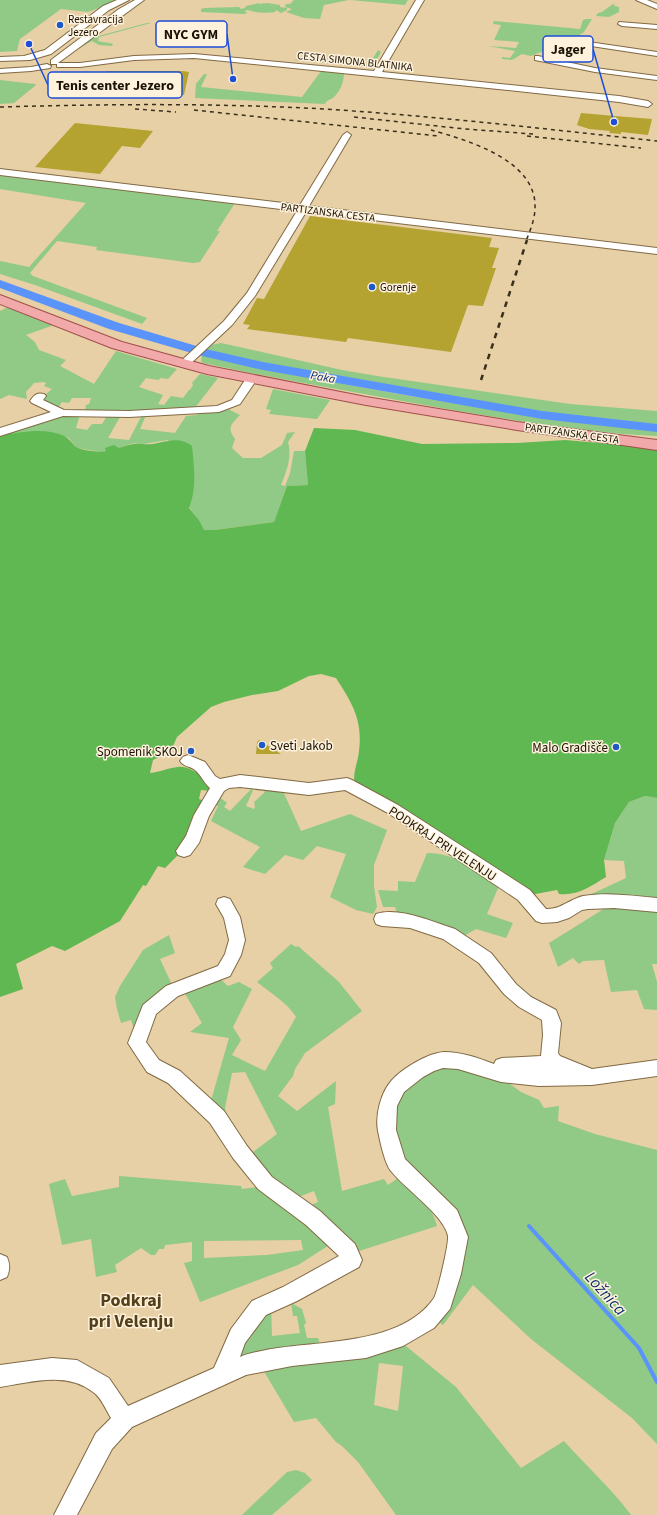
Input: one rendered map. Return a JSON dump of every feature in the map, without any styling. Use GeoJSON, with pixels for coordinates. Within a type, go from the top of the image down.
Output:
{"type":"FeatureCollection","features":[{"type":"Feature","properties":{"kind":"main road","name":"PARTIZANSKA CESTA"},"geometry":{"type":"LineString","coordinates":[[0,299],[117,345],[188,361],[251,379],[366,401],[518,426],[657,445]]}},
{"type":"Feature","properties":{"kind":"street"},"geometry":{"type":"LineString","coordinates":[[0,59],[31,58],[48,52],[106,8],[125,0]]}},
{"type":"Feature","properties":{"kind":"street"},"geometry":{"type":"LineString","coordinates":[[54,65],[122,11],[140,0]]}},
{"type":"Feature","properties":{"kind":"street"},"geometry":{"type":"LineString","coordinates":[[378,74],[420,0]]}},
{"type":"Feature","properties":{"kind":"street"},"geometry":{"type":"LineString","coordinates":[[640,0],[657,7]]}},
{"type":"Feature","properties":{"kind":"street"},"geometry":{"type":"LineString","coordinates":[[622,24],[657,27]]}},
{"type":"Feature","properties":{"kind":"street"},"geometry":{"type":"LineString","coordinates":[[630,32],[657,34]]}},
{"type":"Feature","properties":{"kind":"street"},"geometry":{"type":"LineString","coordinates":[[578,42],[657,54]]}},
{"type":"Feature","properties":{"kind":"street","name":"CESTA SIMONA BLATNIKA"},"geometry":{"type":"LineString","coordinates":[[0,71],[31,69],[54,65],[72,66],[134,58],[178,56],[378,74],[619,99],[653,106]]}},
{"type":"Feature","properties":{"kind":"street"},"geometry":{"type":"LineString","coordinates":[[538,58],[595,70],[657,78]]}},
{"type":"Feature","properties":{"kind":"street"},"geometry":{"type":"LineString","coordinates":[[188,361],[204,344],[213,338],[228,323],[252,294],[347,134]]}},
{"type":"Feature","properties":{"kind":"street","name":"PARTIZANSKA CESTA"},"geometry":{"type":"LineString","coordinates":[[0,172],[303,210],[657,251]]}},
{"type":"Feature","properties":{"kind":"street"},"geometry":{"type":"LineString","coordinates":[[0,432],[62,412],[129,414],[219,409],[236,402],[251,379]]}},
{"type":"Feature","properties":{"kind":"street"},"geometry":{"type":"LineString","coordinates":[[40,396],[36,401],[62,412]]}},
{"type":"Feature","properties":{"kind":"street"},"geometry":{"type":"LineString","coordinates":[[184,851],[192,839],[202,815],[219,787],[210,780],[200,766],[188,760]]}},
{"type":"Feature","properties":{"kind":"street","name":"PODKRAJ PRI VELENJU"},"geometry":{"type":"LineString","coordinates":[[219,787],[226,783],[240,781],[308,789],[347,784],[393,809],[524,895],[542,916],[552,917],[562,914],[577,905],[587,902],[610,901],[657,905]]}},
{"type":"Feature","properties":{"kind":"street"},"geometry":{"type":"LineString","coordinates":[[222,1374],[238,1336],[259,1308],[290,1294],[352,1260],[348,1250],[313,1218],[265,1182],[240,1152],[217,1117],[174,1077],[153,1066],[137,1043],[149,1010],[172,991],[224,971],[233,956],[237,940],[232,917],[224,904]]}},
{"type":"Feature","properties":{"kind":"street"},"geometry":{"type":"LineString","coordinates":[[382,919],[410,922],[449,934],[485,958],[510,989],[534,1008],[550,1015],[552,1029],[549,1054],[554,1063]]}},
{"type":"Feature","properties":{"kind":"street"},"geometry":{"type":"LineString","coordinates":[[65,1515],[104,1441],[124,1419],[245,1365],[292,1356],[366,1348],[403,1336],[427,1322],[443,1302],[452,1274],[458,1237],[450,1217],[397,1164],[387,1130],[388,1106],[398,1086],[429,1064],[443,1060],[458,1061],[501,1074],[539,1078],[592,1076],[657,1068]]}},
{"type":"Feature","properties":{"kind":"street"},"geometry":{"type":"LineString","coordinates":[[490,1070],[506,1066],[533,1066],[554,1063],[592,1076]]}},
{"type":"Feature","properties":{"kind":"street"},"geometry":{"type":"LineString","coordinates":[[0,1264],[0,1270]]}},
{"type":"Feature","properties":{"kind":"street"},"geometry":{"type":"LineString","coordinates":[[0,1376],[52,1369],[77,1371],[102,1386],[124,1419]]}},
{"type":"Feature","properties":{"kind":"green space"},"geometry":{"type":"Polygon","coordinates":[[[0,0],[122,0],[88,12],[61,9],[20,39],[17,51],[0,52],[0,0]]]}},
{"type":"Feature","properties":{"kind":"green space"},"geometry":{"type":"Polygon","coordinates":[[[294,0],[349,0],[324,5],[320,19],[304,18],[286,12],[292,9],[285,7],[286,4],[290,4],[294,0]]]}},
{"type":"Feature","properties":{"kind":"green space"},"geometry":{"type":"Polygon","coordinates":[[[350,0],[408,0],[405,5],[350,0]]]}},
{"type":"Feature","properties":{"kind":"green space"},"geometry":{"type":"Polygon","coordinates":[[[259,3],[280,5],[280,7],[287,8],[287,10],[281,13],[276,10],[275,12],[265,13],[246,10],[245,12],[248,13],[244,14],[201,12],[201,9],[204,8],[239,7],[241,9],[245,8],[246,6],[259,3]]]}},
{"type":"Feature","properties":{"kind":"green space"},"geometry":{"type":"Polygon","coordinates":[[[613,4],[615,5],[614,6],[619,7],[619,12],[609,17],[596,16],[598,13],[602,12],[613,4]]]}},
{"type":"Feature","properties":{"kind":"green space"},"geometry":{"type":"Polygon","coordinates":[[[592,19],[584,32],[574,39],[531,56],[522,54],[512,60],[502,59],[502,57],[510,58],[515,51],[488,46],[516,48],[519,42],[494,40],[501,25],[493,24],[494,21],[580,29],[583,20],[592,19]]]}},
{"type":"Feature","properties":{"kind":"green space"},"geometry":{"type":"Polygon","coordinates":[[[151,23],[99,37],[98,41],[113,44],[112,46],[99,45],[92,41],[78,49],[91,38],[151,23]]]}},
{"type":"Feature","properties":{"kind":"green space"},"geometry":{"type":"Polygon","coordinates":[[[378,50],[381,52],[373,67],[294,60],[298,59],[369,65],[378,50]]]}},
{"type":"Feature","properties":{"kind":"green space"},"geometry":{"type":"Polygon","coordinates":[[[321,71],[344,73],[340,90],[325,104],[195,98],[196,84],[204,74],[207,74],[201,87],[302,97],[321,71]]]}},
{"type":"Feature","properties":{"kind":"green space"},"geometry":{"type":"Polygon","coordinates":[[[0,80],[36,85],[14,103],[0,104],[0,80]]]}},
{"type":"Feature","properties":{"kind":"green space"},"geometry":{"type":"Polygon","coordinates":[[[0,175],[235,203],[217,231],[220,231],[200,262],[193,263],[96,250],[97,247],[57,241],[30,273],[33,276],[147,318],[142,324],[35,285],[0,274],[0,261],[29,267],[86,203],[0,189],[0,175]]]}},
{"type":"Feature","properties":{"kind":"green space"},"geometry":{"type":"Polygon","coordinates":[[[8,307],[54,325],[26,335],[35,342],[39,350],[66,360],[60,366],[94,384],[116,351],[177,369],[168,379],[161,378],[158,380],[146,378],[139,387],[163,395],[158,404],[164,405],[171,396],[183,398],[193,385],[192,383],[200,374],[218,378],[194,409],[145,412],[85,411],[86,405],[89,404],[91,398],[72,398],[69,403],[62,402],[58,408],[39,402],[42,395],[46,394],[52,389],[44,386],[46,383],[44,382],[34,383],[26,392],[27,399],[9,395],[0,399],[0,311],[8,307]]]}},
{"type":"Feature","properties":{"kind":"green space"},"geometry":{"type":"Polygon","coordinates":[[[221,343],[342,370],[377,376],[570,404],[657,411],[657,426],[600,420],[430,396],[262,364],[206,351],[211,345],[221,343]]]}},
{"type":"Feature","properties":{"kind":"green space"},"geometry":{"type":"Polygon","coordinates":[[[202,354],[258,367],[428,399],[600,424],[657,430],[657,436],[603,432],[494,417],[266,376],[203,363],[201,361],[202,354]]]}},
{"type":"Feature","properties":{"kind":"green space"},"geometry":{"type":"Polygon","coordinates":[[[273,389],[330,400],[317,419],[269,414],[271,410],[266,409],[273,389]]]}},
{"type":"Feature","properties":{"kind":"green space"},"geometry":{"type":"Polygon","coordinates":[[[228,409],[240,415],[231,426],[232,435],[235,439],[232,448],[243,458],[261,458],[282,445],[287,433],[295,432],[288,442],[289,459],[281,485],[285,486],[290,473],[294,451],[305,451],[308,485],[287,486],[274,522],[215,530],[203,530],[199,520],[189,507],[192,498],[168,440],[143,444],[134,443],[119,448],[114,446],[106,448],[106,451],[102,452],[77,448],[69,438],[40,431],[1,435],[0,433],[59,415],[78,414],[79,418],[76,428],[87,430],[92,424],[102,424],[108,414],[146,415],[140,429],[175,433],[186,416],[197,415],[199,412],[228,409]],[[120,417],[108,438],[129,440],[141,417],[120,417]]]}},
{"type":"Feature","properties":{"kind":"green space"},"geometry":{"type":"Polygon","coordinates":[[[314,428],[355,430],[422,444],[517,443],[565,440],[657,448],[657,798],[645,796],[629,802],[615,823],[604,860],[606,877],[578,892],[559,894],[557,890],[530,895],[355,785],[354,776],[360,740],[358,721],[355,712],[336,678],[321,674],[309,676],[278,691],[252,695],[211,707],[177,737],[171,751],[153,760],[150,773],[182,767],[196,772],[211,783],[211,791],[201,790],[199,799],[207,802],[178,855],[165,868],[158,866],[146,886],[143,885],[120,921],[65,951],[52,946],[16,964],[23,989],[0,997],[0,435],[31,431],[47,431],[66,437],[78,448],[100,452],[106,451],[105,448],[114,445],[119,448],[134,444],[149,444],[174,440],[186,442],[192,446],[194,469],[193,493],[189,508],[199,520],[204,530],[215,530],[274,522],[287,486],[308,485],[305,451],[314,428]]]}},
{"type":"Feature","properties":{"kind":"green space"},"geometry":{"type":"Polygon","coordinates":[[[253,787],[246,806],[254,809],[254,802],[264,793],[265,788],[282,789],[301,831],[350,814],[387,830],[374,865],[374,886],[377,907],[373,914],[356,910],[330,897],[346,854],[317,846],[303,860],[285,855],[265,874],[243,867],[260,847],[211,821],[218,806],[213,804],[218,796],[227,803],[224,807],[230,811],[253,787]]]}},
{"type":"Feature","properties":{"kind":"green space"},"geometry":{"type":"Polygon","coordinates":[[[645,796],[657,798],[657,901],[585,897],[626,878],[624,861],[604,860],[615,823],[629,802],[645,796]]]}},
{"type":"Feature","properties":{"kind":"green space"},"geometry":{"type":"Polygon","coordinates":[[[427,853],[457,859],[499,886],[487,914],[513,923],[506,938],[476,929],[459,939],[397,913],[395,907],[383,907],[378,890],[398,891],[398,881],[415,882],[427,853]]]}},
{"type":"Feature","properties":{"kind":"green space"},"geometry":{"type":"Polygon","coordinates":[[[610,905],[657,909],[657,964],[652,964],[657,982],[657,1010],[644,1009],[637,990],[611,992],[604,960],[583,961],[579,964],[573,958],[558,967],[549,943],[610,905]]]}},
{"type":"Feature","properties":{"kind":"green space"},"geometry":{"type":"Polygon","coordinates":[[[169,935],[175,953],[160,959],[174,989],[134,1029],[131,1020],[121,1023],[115,997],[120,986],[143,950],[169,935]]]}},
{"type":"Feature","properties":{"kind":"green space"},"geometry":{"type":"Polygon","coordinates":[[[291,944],[296,947],[298,946],[339,982],[362,1011],[305,1053],[295,1069],[293,1076],[278,1096],[297,1111],[336,1081],[335,1104],[328,1107],[342,1191],[384,1179],[388,1185],[401,1176],[418,1193],[427,1205],[435,1218],[437,1226],[356,1252],[304,1208],[318,1202],[314,1191],[293,1199],[249,1155],[277,1134],[245,1072],[232,1073],[225,1108],[228,1126],[210,1104],[229,1038],[190,1032],[202,1023],[183,990],[219,978],[228,986],[239,982],[252,989],[233,1027],[241,1040],[232,1055],[265,1071],[296,1017],[283,1002],[257,982],[273,968],[270,963],[291,944]]]}},
{"type":"Feature","properties":{"kind":"green space"},"geometry":{"type":"Polygon","coordinates":[[[457,1065],[503,1079],[521,1092],[539,1100],[544,1108],[559,1106],[558,1121],[595,1134],[657,1150],[657,1444],[632,1418],[531,1339],[473,1285],[443,1325],[435,1319],[463,1236],[458,1210],[401,1160],[392,1129],[399,1097],[408,1086],[422,1074],[442,1066],[457,1065]]]}},
{"type":"Feature","properties":{"kind":"green space"},"geometry":{"type":"Polygon","coordinates":[[[119,1176],[241,1186],[242,1189],[265,1186],[334,1242],[298,1265],[200,1302],[184,1263],[192,1261],[192,1242],[165,1245],[164,1249],[159,1249],[155,1255],[151,1255],[141,1248],[115,1265],[117,1272],[96,1277],[91,1239],[62,1245],[49,1184],[65,1179],[72,1196],[119,1187],[119,1176]],[[301,1240],[204,1241],[204,1258],[267,1255],[303,1250],[301,1240]]]}},
{"type":"Feature","properties":{"kind":"green space"},"geometry":{"type":"Polygon","coordinates":[[[291,1303],[302,1309],[306,1323],[304,1325],[307,1338],[318,1338],[320,1345],[235,1365],[251,1324],[271,1305],[272,1336],[300,1333],[297,1316],[293,1316],[291,1303]]]}},
{"type":"Feature","properties":{"kind":"green space"},"geometry":{"type":"Polygon","coordinates":[[[401,1342],[456,1387],[521,1468],[564,1441],[631,1515],[396,1515],[358,1462],[336,1442],[316,1418],[294,1422],[262,1368],[401,1342]],[[379,1363],[374,1405],[398,1411],[403,1366],[379,1363]]]}},
{"type":"Feature","properties":{"kind":"green space"},"geometry":{"type":"Polygon","coordinates":[[[296,1470],[305,1473],[312,1480],[272,1515],[242,1515],[287,1472],[296,1470]]]}},
{"type":"Feature","properties":{"kind":"building"},"geometry":{"type":"Polygon","coordinates":[[[106,71],[189,72],[184,95],[125,96],[125,94],[121,94],[122,90],[87,90],[92,74],[106,74],[106,71]]]}},
{"type":"Feature","properties":{"kind":"building"},"geometry":{"type":"Polygon","coordinates":[[[581,113],[652,119],[648,135],[621,132],[621,134],[609,133],[610,131],[589,129],[577,125],[581,113]]]}},
{"type":"Feature","properties":{"kind":"building"},"geometry":{"type":"Polygon","coordinates":[[[75,123],[153,131],[140,148],[122,146],[100,174],[35,167],[75,123]]]}},
{"type":"Feature","properties":{"kind":"building","name":"Gorenje"},"geometry":{"type":"Polygon","coordinates":[[[310,216],[492,238],[489,247],[499,248],[492,268],[496,268],[483,306],[468,305],[451,352],[348,338],[346,342],[247,329],[250,325],[243,324],[257,298],[264,299],[310,216]]]}},
{"type":"Feature","properties":{"kind":"building","name":"Sveti Jakob"},"geometry":{"type":"Polygon","coordinates":[[[259,740],[264,740],[267,745],[281,754],[256,754],[257,742],[259,740]]]}},
{"type":"Feature","properties":{"kind":"waterway","name":"Paka"},"geometry":{"type":"LineString","coordinates":[[0,284],[114,326],[207,353],[263,366],[542,415],[657,428]]}},
{"type":"Feature","properties":{"kind":"waterway","name":"Ložnica"},"geometry":{"type":"LineString","coordinates":[[529,1226],[639,1348],[657,1382]]}},
{"type":"Feature","properties":{"kind":"railway"},"geometry":{"type":"LineString","coordinates":[[0,107],[162,105],[324,109],[449,119],[657,141]]}},
{"type":"Feature","properties":{"kind":"railway"},"geometry":{"type":"LineString","coordinates":[[135,109],[176,112]]}},
{"type":"Feature","properties":{"kind":"railway"},"geometry":{"type":"LineString","coordinates":[[194,110],[438,136]]}},
{"type":"Feature","properties":{"kind":"railway"},"geometry":{"type":"LineString","coordinates":[[354,117],[465,129],[533,134]]}},
{"type":"Feature","properties":{"kind":"railway"},"geometry":{"type":"LineString","coordinates":[[431,130],[480,146],[512,165],[525,177],[533,191],[535,208],[531,229],[526,241]]}},
{"type":"Feature","properties":{"kind":"railway"},"geometry":{"type":"LineString","coordinates":[[527,136],[641,148]]}},
{"type":"Feature","properties":{"kind":"railway"},"geometry":{"type":"LineString","coordinates":[[481,380],[527,240]]}},
{"type":"Feature","properties":{"kind":"place","name":"Restavracija Jezero"},"geometry":{"type":"Point","coordinates":[60,25]}},
{"type":"Feature","properties":{"kind":"place","name":"Tenis center Jezero"},"geometry":{"type":"Point","coordinates":[29,44]}},
{"type":"Feature","properties":{"kind":"place","name":"NYC GYM"},"geometry":{"type":"Point","coordinates":[233,79]}},
{"type":"Feature","properties":{"kind":"place","name":"Jager"},"geometry":{"type":"Point","coordinates":[614,122]}},
{"type":"Feature","properties":{"kind":"place","name":"Gorenje"},"geometry":{"type":"Point","coordinates":[372,287]}},
{"type":"Feature","properties":{"kind":"place","name":"Sveti Jakob"},"geometry":{"type":"Point","coordinates":[262,745]}},
{"type":"Feature","properties":{"kind":"place","name":"Malo Gradišče"},"geometry":{"type":"Point","coordinates":[616,747]}},
{"type":"Feature","properties":{"kind":"place","name":"Spomenik SKOJ"},"geometry":{"type":"Point","coordinates":[191,751]}},
{"type":"Feature","properties":{"kind":"district","name":"Podkraj pri Velenju"},"geometry":{"type":"Point","coordinates":[131,1310]}}]}
